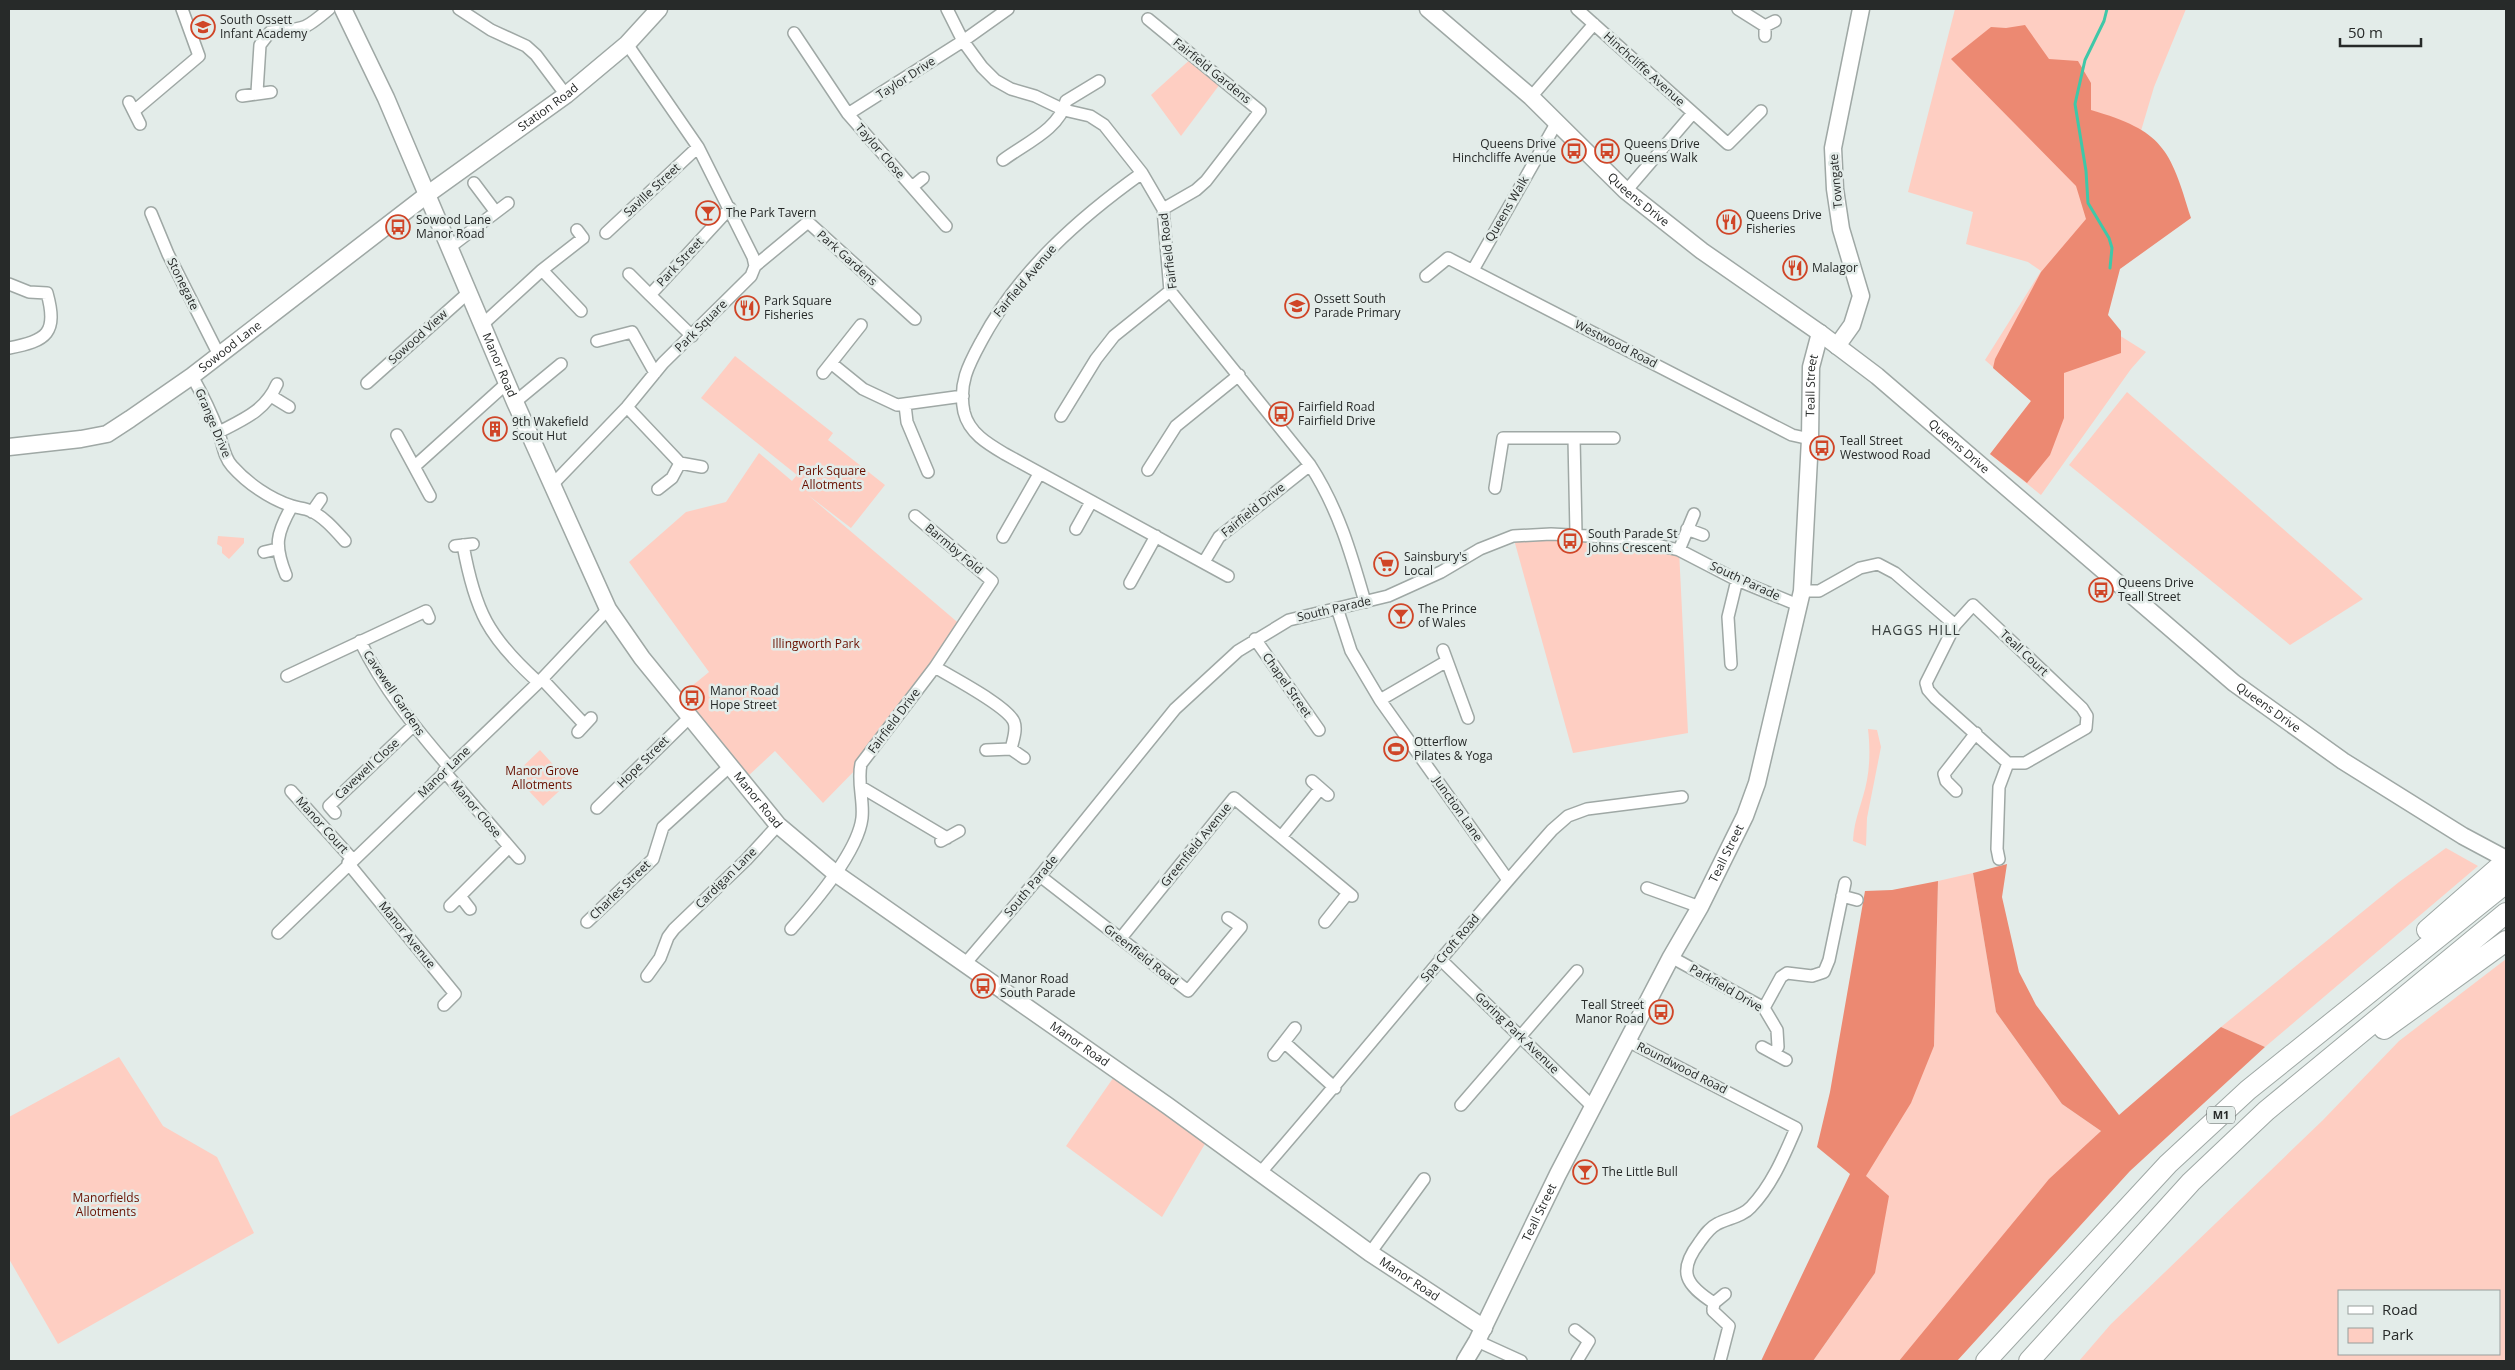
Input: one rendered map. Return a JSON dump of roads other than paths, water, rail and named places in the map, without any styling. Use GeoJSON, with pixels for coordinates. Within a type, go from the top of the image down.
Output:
{"type":"FeatureCollection","features":[{"type":"Feature","properties":{"kind":"highway"},"geometry":{"type":"LineString","coordinates":[[2477,896],[2506,860]]}},
{"type":"Feature","properties":{"kind":"highway","name":"M1"},"geometry":{"type":"LineString","coordinates":[[1986,1361],[2168,1164],[2248,1090],[2477,896],[2506,883]]}},
{"type":"Feature","properties":{"kind":"highway","name":"M1"},"geometry":{"type":"LineString","coordinates":[[2029,1361],[2192,1182],[2266,1110],[2506,913]]}},
{"type":"Feature","properties":{"kind":"highway"},"geometry":{"type":"LineString","coordinates":[[2266,1110],[2427,999],[2506,941]]}},
{"type":"Feature","properties":{"kind":"street"},"geometry":{"type":"LineString","coordinates":[[140,124],[132,107],[199,56],[182,9]]}},
{"type":"Feature","properties":{"kind":"street"},"geometry":{"type":"LineString","coordinates":[[256,92],[260,45],[270,32],[300,30],[308,27],[328,9]]}},
{"type":"Feature","properties":{"kind":"street","name":"Manor Road"},"geometry":{"type":"LineString","coordinates":[[343,9],[386,98],[484,324],[515,402],[608,609],[642,658],[778,825],[835,873],[1261,1172],[1481,1335]]}},
{"type":"Feature","properties":{"kind":"street"},"geometry":{"type":"LineString","coordinates":[[459,9],[491,30],[526,46],[536,55],[566,95]]}},
{"type":"Feature","properties":{"kind":"street","name":"Station Road"},"geometry":{"type":"LineString","coordinates":[[428,194],[566,95],[627,44],[659,9]]}},
{"type":"Feature","properties":{"kind":"street","name":"Fairfield Road"},"geometry":{"type":"LineString","coordinates":[[947,9],[963,41],[982,67],[995,80],[1011,89],[1035,96],[1064,110],[1090,116],[1104,125],[1142,173],[1163,210],[1170,291],[1310,465],[1336,510],[1365,602]]}},
{"type":"Feature","properties":{"kind":"street","name":"Taylor Drive"},"geometry":{"type":"LineString","coordinates":[[848,114],[963,41],[1008,9]]}},
{"type":"Feature","properties":{"kind":"street","name":"Queens Drive"},"geometry":{"type":"LineString","coordinates":[[1428,9],[1531,97],[1626,190],[1702,251],[1820,333],[1877,376],[2234,682],[2343,761],[2463,836],[2506,860]]}},
{"type":"Feature","properties":{"kind":"street","name":"Hinchcliffe Avenue"},"geometry":{"type":"LineString","coordinates":[[1577,9],[1728,144],[1761,110]]}},
{"type":"Feature","properties":{"kind":"street"},"geometry":{"type":"LineString","coordinates":[[1738,9],[1769,28]]}},
{"type":"Feature","properties":{"kind":"street","name":"Towngate"},"geometry":{"type":"LineString","coordinates":[[1837,346],[1852,325],[1861,296],[1840,229],[1835,189],[1833,148],[1861,9]]}},
{"type":"Feature","properties":{"kind":"street","name":"Fairfield Gardens"},"geometry":{"type":"LineString","coordinates":[[1148,19],[1260,111],[1206,181],[1196,190],[1163,210]]}},
{"type":"Feature","properties":{"kind":"street","name":"Hinchcliffe Avenue"},"geometry":{"type":"LineString","coordinates":[[1531,97],[1594,24]]}},
{"type":"Feature","properties":{"kind":"street","name":"Taylor Close"},"geometry":{"type":"LineString","coordinates":[[794,33],[812,47],[848,114],[946,226]]}},
{"type":"Feature","properties":{"kind":"street"},"geometry":{"type":"LineString","coordinates":[[627,44],[698,147],[730,208],[753,257],[755,266]]}},
{"type":"Feature","properties":{"kind":"street"},"geometry":{"type":"LineString","coordinates":[[1003,160],[1056,122],[1064,110],[1066,101],[1099,81]]}},
{"type":"Feature","properties":{"kind":"street"},"geometry":{"type":"LineString","coordinates":[[242,96],[256,92],[271,92]]}},
{"type":"Feature","properties":{"kind":"street","name":"Hinchcliffe Avenue"},"geometry":{"type":"LineString","coordinates":[[1626,190],[1693,113]]}},
{"type":"Feature","properties":{"kind":"street","name":"Queens Walk"},"geometry":{"type":"LineString","coordinates":[[1473,270],[1557,122]]}},
{"type":"Feature","properties":{"kind":"street","name":"Saville Street"},"geometry":{"type":"LineString","coordinates":[[606,233],[698,147]]}},
{"type":"Feature","properties":{"kind":"street","name":"Fairfield Avenue"},"geometry":{"type":"LineString","coordinates":[[1142,173],[1055,244],[1015,289],[996,314],[966,369],[962,383],[964,413],[980,439],[1039,474],[1156,536]]}},
{"type":"Feature","properties":{"kind":"street","name":"Taylor Close"},"geometry":{"type":"LineString","coordinates":[[912,187],[923,178]]}},
{"type":"Feature","properties":{"kind":"street"},"geometry":{"type":"LineString","coordinates":[[474,183],[495,211]]}},
{"type":"Feature","properties":{"kind":"street","name":"Sowood Lane"},"geometry":{"type":"LineString","coordinates":[[9,447],[81,439],[107,434],[192,376],[218,354],[428,194]]}},
{"type":"Feature","properties":{"kind":"street"},"geometry":{"type":"LineString","coordinates":[[450,247],[508,203]]}},
{"type":"Feature","properties":{"kind":"street","name":"Park Street"},"geometry":{"type":"LineString","coordinates":[[650,295],[730,208]]}},
{"type":"Feature","properties":{"kind":"street","name":"Stonegate"},"geometry":{"type":"LineString","coordinates":[[151,213],[168,254],[218,354]]}},
{"type":"Feature","properties":{"kind":"street","name":"Park Gardens"},"geometry":{"type":"LineString","coordinates":[[755,266],[808,222],[915,319]]}},
{"type":"Feature","properties":{"kind":"street"},"geometry":{"type":"LineString","coordinates":[[484,324],[542,270],[583,238],[577,230]]}},
{"type":"Feature","properties":{"kind":"street","name":"Westwood Road"},"geometry":{"type":"LineString","coordinates":[[1426,276],[1448,258],[1792,435],[1810,439]]}},
{"type":"Feature","properties":{"kind":"street","name":"Park Square"},"geometry":{"type":"LineString","coordinates":[[552,484],[626,407],[655,372],[751,276],[755,266]]}},
{"type":"Feature","properties":{"kind":"street"},"geometry":{"type":"LineString","coordinates":[[542,270],[581,311]]}},
{"type":"Feature","properties":{"kind":"street","name":"Park Street"},"geometry":{"type":"LineString","coordinates":[[629,274],[692,336]]}},
{"type":"Feature","properties":{"kind":"street"},"geometry":{"type":"LineString","coordinates":[[9,284],[29,292],[47,292],[52,318],[51,326],[42,338],[35,342],[9,348]]}},
{"type":"Feature","properties":{"kind":"street"},"geometry":{"type":"LineString","coordinates":[[1061,416],[1096,359],[1114,336],[1170,291]]}},
{"type":"Feature","properties":{"kind":"street","name":"Sowood View"},"geometry":{"type":"LineString","coordinates":[[367,383],[469,292]]}},
{"type":"Feature","properties":{"kind":"street"},"geometry":{"type":"LineString","coordinates":[[822,373],[861,325]]}},
{"type":"Feature","properties":{"kind":"street"},"geometry":{"type":"LineString","coordinates":[[597,341],[632,332],[655,372]]}},
{"type":"Feature","properties":{"kind":"street","name":"Teall Street"},"geometry":{"type":"LineString","coordinates":[[1465,1361],[1481,1335],[1593,1107],[1671,957],[1700,907],[1745,816],[1757,783],[1800,598],[1810,439],[1811,367],[1820,333]]}},
{"type":"Feature","properties":{"kind":"street"},"geometry":{"type":"LineString","coordinates":[[831,363],[863,389],[886,401],[905,405],[963,396]]}},
{"type":"Feature","properties":{"kind":"street"},"geometry":{"type":"LineString","coordinates":[[515,402],[561,364]]}},
{"type":"Feature","properties":{"kind":"street"},"geometry":{"type":"LineString","coordinates":[[1148,470],[1176,426],[1239,375]]}},
{"type":"Feature","properties":{"kind":"street","name":"Grange Drive"},"geometry":{"type":"LineString","coordinates":[[192,376],[219,432],[224,454],[239,473],[266,494],[292,506],[312,512],[331,526],[345,541]]}},
{"type":"Feature","properties":{"kind":"street"},"geometry":{"type":"LineString","coordinates":[[414,466],[507,383]]}},
{"type":"Feature","properties":{"kind":"street"},"geometry":{"type":"LineString","coordinates":[[219,432],[251,416],[271,396],[277,384]]}},
{"type":"Feature","properties":{"kind":"street"},"geometry":{"type":"LineString","coordinates":[[271,396],[289,407]]}},
{"type":"Feature","properties":{"kind":"street"},"geometry":{"type":"LineString","coordinates":[[905,405],[907,422],[928,472]]}},
{"type":"Feature","properties":{"kind":"street"},"geometry":{"type":"LineString","coordinates":[[626,407],[680,463],[702,467]]}},
{"type":"Feature","properties":{"kind":"street"},"geometry":{"type":"LineString","coordinates":[[396,436],[430,496]]}},
{"type":"Feature","properties":{"kind":"street"},"geometry":{"type":"LineString","coordinates":[[1495,488],[1503,438],[1614,438]]}},
{"type":"Feature","properties":{"kind":"street"},"geometry":{"type":"LineString","coordinates":[[1574,438],[1576,533]]}},
{"type":"Feature","properties":{"kind":"street"},"geometry":{"type":"LineString","coordinates":[[658,489],[672,478],[680,463]]}},
{"type":"Feature","properties":{"kind":"street","name":"Fairfield Drive"},"geometry":{"type":"LineString","coordinates":[[1204,562],[1219,537],[1310,465]]}},
{"type":"Feature","properties":{"kind":"street"},"geometry":{"type":"LineString","coordinates":[[1003,537],[1039,474]]}},
{"type":"Feature","properties":{"kind":"street"},"geometry":{"type":"LineString","coordinates":[[312,512],[321,499]]}},
{"type":"Feature","properties":{"kind":"street"},"geometry":{"type":"LineString","coordinates":[[1076,529],[1091,502]]}},
{"type":"Feature","properties":{"kind":"street"},"geometry":{"type":"LineString","coordinates":[[286,575],[277,549],[281,525],[292,506]]}},
{"type":"Feature","properties":{"kind":"street"},"geometry":{"type":"LineString","coordinates":[[1679,550],[1694,514]]}},
{"type":"Feature","properties":{"kind":"street","name":"Barmby Fold"},"geometry":{"type":"LineString","coordinates":[[915,516],[992,581]]}},
{"type":"Feature","properties":{"kind":"street"},"geometry":{"type":"LineString","coordinates":[[1687,530],[1703,535]]}},
{"type":"Feature","properties":{"kind":"street","name":"South Parade"},"geometry":{"type":"LineString","coordinates":[[964,965],[1040,876],[1175,709],[1238,651],[1289,620],[1388,596],[1441,572],[1480,549],[1513,536],[1576,533],[1626,538],[1679,550],[1737,580],[1800,598]]}},
{"type":"Feature","properties":{"kind":"street"},"geometry":{"type":"LineString","coordinates":[[1130,583],[1156,536],[1228,576]]}},
{"type":"Feature","properties":{"kind":"street"},"geometry":{"type":"LineString","coordinates":[[463,545],[472,586],[491,632],[503,648],[540,681],[584,725]]}},
{"type":"Feature","properties":{"kind":"street"},"geometry":{"type":"LineString","coordinates":[[264,552],[277,549]]}},
{"type":"Feature","properties":{"kind":"street"},"geometry":{"type":"LineString","coordinates":[[1800,598],[1819,591],[1860,568],[1878,564],[1895,573],[1955,625]]}},
{"type":"Feature","properties":{"kind":"street"},"geometry":{"type":"LineString","coordinates":[[1730,664],[1728,617],[1737,580]]}},
{"type":"Feature","properties":{"kind":"street","name":"Fairfield Drive"},"geometry":{"type":"LineString","coordinates":[[791,929],[835,873],[858,835],[862,819],[861,764],[935,666],[992,581]]}},
{"type":"Feature","properties":{"kind":"street","name":"Teall Court"},"geometry":{"type":"LineString","coordinates":[[1973,605],[2073,699],[2087,716],[2086,728],[2025,763],[2008,763],[1976,733],[1935,698],[1928,690],[1926,683],[1955,625],[1973,605]]}},
{"type":"Feature","properties":{"kind":"street","name":"Junction Lane"},"geometry":{"type":"LineString","coordinates":[[1337,608],[1351,651],[1380,700],[1508,880]]}},
{"type":"Feature","properties":{"kind":"street","name":"Manor Lane"},"geometry":{"type":"LineString","coordinates":[[278,933],[540,681],[608,609]]}},
{"type":"Feature","properties":{"kind":"street","name":"Cavewell Gardens"},"geometry":{"type":"LineString","coordinates":[[288,676],[426,611],[429,618]]}},
{"type":"Feature","properties":{"kind":"street","name":"Chapel Street"},"geometry":{"type":"LineString","coordinates":[[1255,639],[1319,730]]}},
{"type":"Feature","properties":{"kind":"street","name":"Cavewell Gardens"},"geometry":{"type":"LineString","coordinates":[[360,641],[370,660],[413,726],[447,769]]}},
{"type":"Feature","properties":{"kind":"street"},"geometry":{"type":"LineString","coordinates":[[1380,700],[1445,655],[1468,718]]}},
{"type":"Feature","properties":{"kind":"street"},"geometry":{"type":"LineString","coordinates":[[935,666],[1004,709],[1014,723],[1015,732],[1011,749]]}},
{"type":"Feature","properties":{"kind":"street","name":"Hope Street"},"geometry":{"type":"LineString","coordinates":[[597,808],[690,717]]}},
{"type":"Feature","properties":{"kind":"street","name":"Cavewell Close"},"geometry":{"type":"LineString","coordinates":[[335,813],[329,806],[413,726]]}},
{"type":"Feature","properties":{"kind":"street"},"geometry":{"type":"LineString","coordinates":[[1956,791],[1946,781],[1944,774],[1976,733]]}},
{"type":"Feature","properties":{"kind":"street"},"geometry":{"type":"LineString","coordinates":[[986,750],[1011,749],[1024,758]]}},
{"type":"Feature","properties":{"kind":"street"},"geometry":{"type":"LineString","coordinates":[[1999,859],[1997,850],[1999,787],[2008,763]]}},
{"type":"Feature","properties":{"kind":"street","name":"Charles Street"},"geometry":{"type":"LineString","coordinates":[[587,922],[653,859],[663,827],[729,767]]}},
{"type":"Feature","properties":{"kind":"street","name":"Manor Close"},"geometry":{"type":"LineString","coordinates":[[447,769],[508,847],[519,858]]}},
{"type":"Feature","properties":{"kind":"street"},"geometry":{"type":"LineString","coordinates":[[861,787],[943,840],[959,831]]}},
{"type":"Feature","properties":{"kind":"street"},"geometry":{"type":"LineString","coordinates":[[1282,837],[1320,788]]}},
{"type":"Feature","properties":{"kind":"street","name":"Manor Court"},"geometry":{"type":"LineString","coordinates":[[291,791],[351,861]]}},
{"type":"Feature","properties":{"kind":"street","name":"Spa Croft Road"},"geometry":{"type":"LineString","coordinates":[[1261,1172],[1335,1088],[1440,959],[1552,830],[1568,816],[1595,808],[1682,797]]}},
{"type":"Feature","properties":{"kind":"street","name":"Greenfield Avenue"},"geometry":{"type":"LineString","coordinates":[[1121,938],[1234,798],[1350,894],[1325,922]]}},
{"type":"Feature","properties":{"kind":"street","name":"Cardigan Lane"},"geometry":{"type":"LineString","coordinates":[[646,976],[662,953],[668,936],[674,929],[746,860],[778,825]]}},
{"type":"Feature","properties":{"kind":"street","name":"Manor Close"},"geometry":{"type":"LineString","coordinates":[[450,906],[508,847]]}},
{"type":"Feature","properties":{"kind":"street","name":"Manor Avenue"},"geometry":{"type":"LineString","coordinates":[[351,861],[455,994],[444,1005]]}},
{"type":"Feature","properties":{"kind":"street","name":"Greenfield Road"},"geometry":{"type":"LineString","coordinates":[[1040,876],[1188,992],[1241,926],[1228,918]]}},
{"type":"Feature","properties":{"kind":"street"},"geometry":{"type":"LineString","coordinates":[[1662,880],[1651,890],[1700,907]]}},
{"type":"Feature","properties":{"kind":"street"},"geometry":{"type":"LineString","coordinates":[[1764,1008],[1781,977],[1786,973],[1812,976],[1824,972],[1830,960],[1845,882]]}},
{"type":"Feature","properties":{"kind":"street"},"geometry":{"type":"LineString","coordinates":[[460,896],[470,909]]}},
{"type":"Feature","properties":{"kind":"street"},"geometry":{"type":"LineString","coordinates":[[1842,896],[1857,900]]}},
{"type":"Feature","properties":{"kind":"street","name":"Parkfield Drive"},"geometry":{"type":"LineString","coordinates":[[1671,957],[1764,1008],[1777,1030],[1778,1047],[1774,1053]]}},
{"type":"Feature","properties":{"kind":"street","name":"Goring Park Avenue"},"geometry":{"type":"LineString","coordinates":[[1440,959],[1593,1107]]}},
{"type":"Feature","properties":{"kind":"street"},"geometry":{"type":"LineString","coordinates":[[1461,1105],[1577,972]]}},
{"type":"Feature","properties":{"kind":"street"},"geometry":{"type":"LineString","coordinates":[[1274,1055],[1295,1028]]}},
{"type":"Feature","properties":{"kind":"street","name":"Roundwood Road"},"geometry":{"type":"LineString","coordinates":[[1628,1041],[1734,1101],[1796,1128],[1775,1174],[1750,1208],[1712,1227],[1691,1253],[1686,1264],[1688,1280],[1712,1310]]}},
{"type":"Feature","properties":{"kind":"street"},"geometry":{"type":"LineString","coordinates":[[1284,1042],[1335,1088]]}},
{"type":"Feature","properties":{"kind":"street"},"geometry":{"type":"LineString","coordinates":[[1762,1047],[1786,1060]]}},
{"type":"Feature","properties":{"kind":"street"},"geometry":{"type":"LineString","coordinates":[[1370,1252],[1424,1180]]}},
{"type":"Feature","properties":{"kind":"street"},"geometry":{"type":"LineString","coordinates":[[1720,1361],[1729,1326],[1712,1310],[1725,1294]]}},
{"type":"Feature","properties":{"kind":"street"},"geometry":{"type":"LineString","coordinates":[[1575,1330],[1594,1339],[1577,1361]]}},
{"type":"Feature","properties":{"kind":"street"},"geometry":{"type":"LineString","coordinates":[[1481,1335],[1521,1361]]}},
{"type":"Feature","properties":{"kind":"waterway"},"geometry":{"type":"LineString","coordinates":[[2107,9],[2104,21],[2085,60],[2075,104],[2086,171],[2088,203],[2109,238],[2112,248],[2110,268]]}},
{"type":"Feature","properties":{"kind":"place","name":"South Ossett Infant Academy"},"geometry":{"type":"Point","coordinates":[203,27]}},
{"type":"Feature","properties":{"kind":"place","name":"Queens Drive Hinchcliffe Avenue"},"geometry":{"type":"Point","coordinates":[1574,151]}},
{"type":"Feature","properties":{"kind":"place","name":"Queens Drive Queens Walk"},"geometry":{"type":"Point","coordinates":[1607,151]}},
{"type":"Feature","properties":{"kind":"place","name":"The Park Tavern"},"geometry":{"type":"Point","coordinates":[708,213]}},
{"type":"Feature","properties":{"kind":"place","name":"Queens Drive Fisheries"},"geometry":{"type":"Point","coordinates":[1729,222]}},
{"type":"Feature","properties":{"kind":"place","name":"Sowood Lane Manor Road"},"geometry":{"type":"Point","coordinates":[398,227]}},
{"type":"Feature","properties":{"kind":"place","name":"Malagor"},"geometry":{"type":"Point","coordinates":[1795,268]}},
{"type":"Feature","properties":{"kind":"place","name":"Ossett South Parade Primary"},"geometry":{"type":"Point","coordinates":[1297,306]}},
{"type":"Feature","properties":{"kind":"place","name":"Park Square Fisheries"},"geometry":{"type":"Point","coordinates":[747,308]}},
{"type":"Feature","properties":{"kind":"place","name":"Fairfield Road Fairfield Drive"},"geometry":{"type":"Point","coordinates":[1281,414]}},
{"type":"Feature","properties":{"kind":"place","name":"9th Wakefield Scout Hut"},"geometry":{"type":"Point","coordinates":[495,429]}},
{"type":"Feature","properties":{"kind":"place","name":"Teall Street Westwood Road"},"geometry":{"type":"Point","coordinates":[1822,448]}},
{"type":"Feature","properties":{"kind":"place","name":"South Parade St Johns Crescent"},"geometry":{"type":"Point","coordinates":[1570,541]}},
{"type":"Feature","properties":{"kind":"place","name":"Sainsbury's Local"},"geometry":{"type":"Point","coordinates":[1386,564]}},
{"type":"Feature","properties":{"kind":"place","name":"Queens Drive Teall Street"},"geometry":{"type":"Point","coordinates":[2101,590]}},
{"type":"Feature","properties":{"kind":"place","name":"The Prince of Wales"},"geometry":{"type":"Point","coordinates":[1401,616]}},
{"type":"Feature","properties":{"kind":"place","name":"Manor Road Hope Street"},"geometry":{"type":"Point","coordinates":[692,698]}},
{"type":"Feature","properties":{"kind":"place","name":"Otterflow Pilates & Yoga"},"geometry":{"type":"Point","coordinates":[1396,749]}},
{"type":"Feature","properties":{"kind":"place","name":"Manor Road South Parade"},"geometry":{"type":"Point","coordinates":[983,986]}},
{"type":"Feature","properties":{"kind":"place","name":"Teall Street Manor Road"},"geometry":{"type":"Point","coordinates":[1661,1012]}},
{"type":"Feature","properties":{"kind":"place","name":"The Little Bull"},"geometry":{"type":"Point","coordinates":[1585,1172]}},
{"type":"Feature","properties":{"kind":"district","name":"HAGGS HILL"},"geometry":{"type":"Point","coordinates":[1916,630]}},
{"type":"Feature","properties":{"kind":"park label","name":"Park Square Allotments"},"geometry":{"type":"Point","coordinates":[832,478]}},
{"type":"Feature","properties":{"kind":"park label","name":"Illingworth Park"},"geometry":{"type":"Point","coordinates":[816,644]}},
{"type":"Feature","properties":{"kind":"park label","name":"Manor Grove Allotments"},"geometry":{"type":"Point","coordinates":[542,778]}},
{"type":"Feature","properties":{"kind":"park label","name":"Manorfields Allotments"},"geometry":{"type":"Point","coordinates":[106,1205]}}]}
